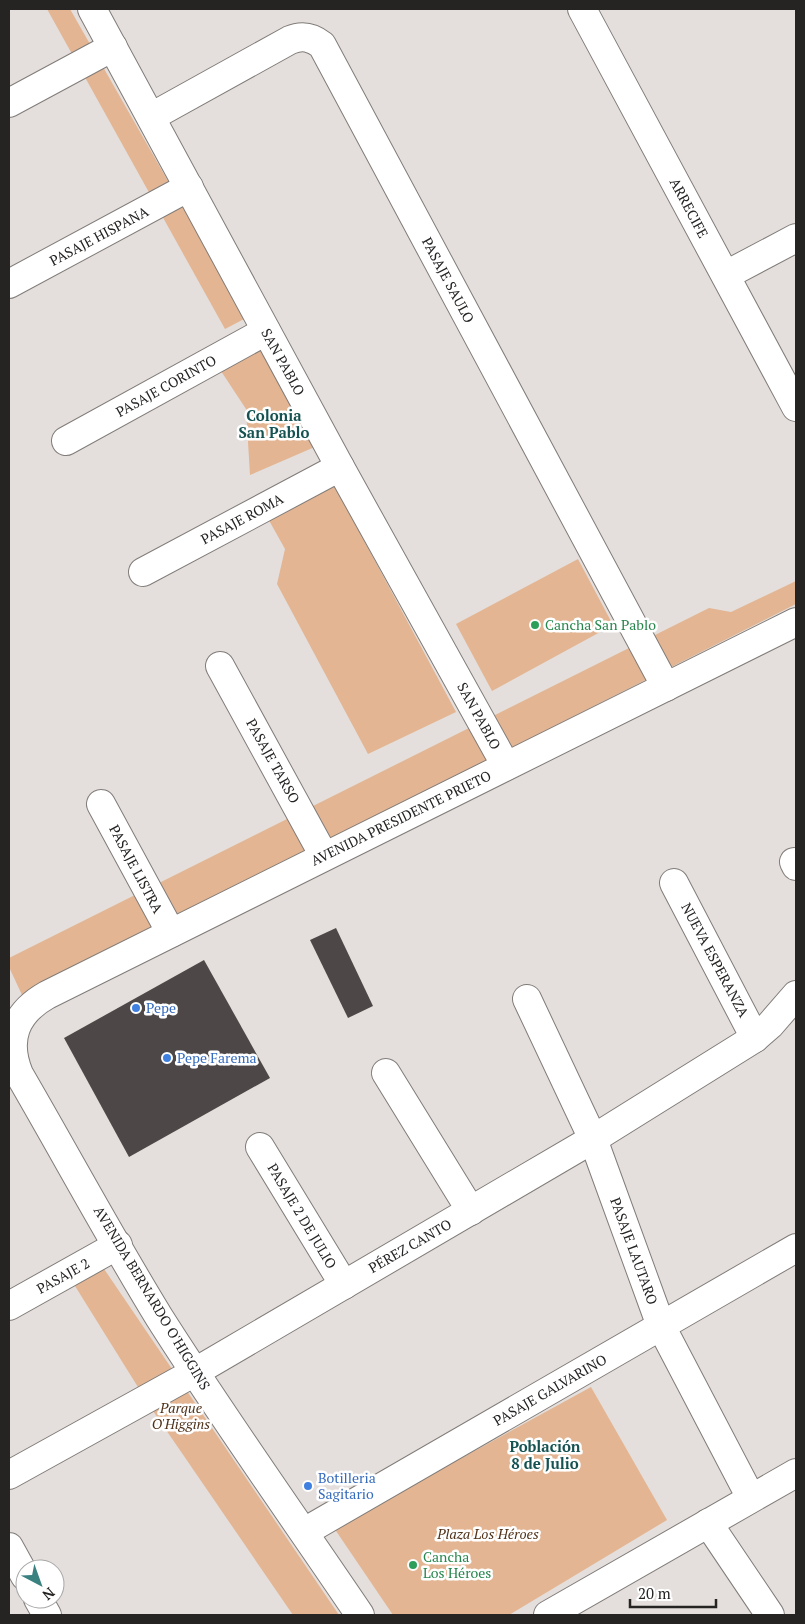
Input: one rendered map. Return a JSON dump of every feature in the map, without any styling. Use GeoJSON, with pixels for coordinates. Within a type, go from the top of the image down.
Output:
{"type":"FeatureCollection","features":[{"type":"Feature","properties":{"kind":"street","name":"SAN PABLO"},"geometry":{"type":"LineString","coordinates":[[92,9],[340,467],[506,766]]}},
{"type":"Feature","properties":{"kind":"street","name":"ARRECIFE"},"geometry":{"type":"LineString","coordinates":[[582,9],[796,407]]}},
{"type":"Feature","properties":{"kind":"street","name":"PASAJE SAULO"},"geometry":{"type":"LineString","coordinates":[[150,117],[290,40],[303,37],[310,38],[322,45],[666,687]]}},
{"type":"Feature","properties":{"kind":"street"},"geometry":{"type":"LineString","coordinates":[[9,102],[112,47]]}},
{"type":"Feature","properties":{"kind":"street","name":"PASAJE HISPANA"},"geometry":{"type":"LineString","coordinates":[[9,284],[188,187]]}},
{"type":"Feature","properties":{"kind":"street"},"geometry":{"type":"LineString","coordinates":[[726,275],[796,238]]}},
{"type":"Feature","properties":{"kind":"street","name":"PASAJE CORINTO"},"geometry":{"type":"LineString","coordinates":[[66,441],[266,331]]}},
{"type":"Feature","properties":{"kind":"street","name":"PASAJE ROMA"},"geometry":{"type":"LineString","coordinates":[[144,572],[340,467]]}},
{"type":"Feature","properties":{"kind":"street","name":"AVENIDA PRESIDENTE PRIETO"},"geometry":{"type":"LineString","coordinates":[[13,1023],[34,1002],[796,622]]}},
{"type":"Feature","properties":{"kind":"street","name":"PASAJE TARSO"},"geometry":{"type":"LineString","coordinates":[[220,666],[324,856]]}},
{"type":"Feature","properties":{"kind":"street","name":"PASAJE LISTRA"},"geometry":{"type":"LineString","coordinates":[[101,804],[170,933]]}},
{"type":"Feature","properties":{"kind":"street","name":"NUEVA ESPERANZA"},"geometry":{"type":"LineString","coordinates":[[674,883],[756,1038]]}},
{"type":"Feature","properties":{"kind":"street","name":"PÉREZ CANTO"},"geometry":{"type":"LineString","coordinates":[[9,1475],[195,1372],[593,1140],[756,1038],[796,995]]}},
{"type":"Feature","properties":{"kind":"street","name":"PASAJE LAUTARO"},"geometry":{"type":"LineString","coordinates":[[527,998],[593,1140],[661,1326],[751,1498]]}},
{"type":"Feature","properties":{"kind":"street","name":"AVENIDA BERNARDO O'HIGGINS"},"geometry":{"type":"LineString","coordinates":[[13,1023],[12,1050],[19,1074],[159,1316],[360,1615]]}},
{"type":"Feature","properties":{"kind":"street"},"geometry":{"type":"LineString","coordinates":[[386,1073],[471,1211]]}},
{"type":"Feature","properties":{"kind":"street","name":"PASAJE 2 DE JULIO"},"geometry":{"type":"LineString","coordinates":[[260,1147],[344,1285]]}},
{"type":"Feature","properties":{"kind":"street","name":"PASAJE 2"},"geometry":{"type":"LineString","coordinates":[[9,1306],[118,1245]]}},
{"type":"Feature","properties":{"kind":"street","name":"PASAJE GALVARINO"},"geometry":{"type":"LineString","coordinates":[[304,1532],[796,1248]]}},
{"type":"Feature","properties":{"kind":"street"},"geometry":{"type":"LineString","coordinates":[[565,1611],[708,1523],[796,1473]]}},
{"type":"Feature","properties":{"kind":"street"},"geometry":{"type":"LineString","coordinates":[[708,1523],[770,1615]]}},
{"type":"Feature","properties":{"kind":"street"},"geometry":{"type":"LineString","coordinates":[[9,1547],[16,1559]]}},
{"type":"Feature","properties":{"kind":"green space"},"geometry":{"type":"Polygon","coordinates":[[[47,9],[70,9],[246,318],[225,329],[47,9]]]}},
{"type":"Feature","properties":{"kind":"green space"},"geometry":{"type":"Polygon","coordinates":[[[261,348],[317,446],[250,475],[246,409],[219,368],[261,348]]]}},
{"type":"Feature","properties":{"kind":"green space"},"geometry":{"type":"Polygon","coordinates":[[[331,479],[456,712],[368,754],[277,584],[285,549],[266,515],[331,479]]]}},
{"type":"Feature","properties":{"kind":"green space","name":"Cancha San Pablo"},"geometry":{"type":"Polygon","coordinates":[[[578,559],[613,625],[492,691],[456,624],[578,559]]]}},
{"type":"Feature","properties":{"kind":"green space"},"geometry":{"type":"Polygon","coordinates":[[[796,581],[796,604],[22,995],[9,967],[9,958],[709,608],[731,612],[796,581]]]}},
{"type":"Feature","properties":{"kind":"green space","name":"Parque O'Higgins"},"geometry":{"type":"Polygon","coordinates":[[[98,1260],[339,1615],[293,1615],[151,1408],[70,1278],[98,1260]]]}},
{"type":"Feature","properties":{"kind":"green space","name":"Plaza Los Héroes"},"geometry":{"type":"Polygon","coordinates":[[[591,1387],[667,1520],[509,1615],[393,1615],[334,1528],[591,1387]]]}},
{"type":"Feature","properties":{"kind":"building"},"geometry":{"type":"Polygon","coordinates":[[[336,928],[373,1006],[348,1018],[310,940],[336,928]]]}},
{"type":"Feature","properties":{"kind":"building","name":"Pepe Farema"},"geometry":{"type":"Polygon","coordinates":[[[204,960],[270,1078],[129,1157],[64,1038],[204,960]]]}},
{"type":"Feature","properties":{"kind":"place","name":"Cancha San Pablo"},"geometry":{"type":"Point","coordinates":[535,625]}},
{"type":"Feature","properties":{"kind":"place","name":"Pepe"},"geometry":{"type":"Point","coordinates":[136,1008]}},
{"type":"Feature","properties":{"kind":"place","name":"Pepe Farema"},"geometry":{"type":"Point","coordinates":[167,1058]}},
{"type":"Feature","properties":{"kind":"place","name":"Botilleria Sagitario"},"geometry":{"type":"Point","coordinates":[308,1486]}},
{"type":"Feature","properties":{"kind":"place","name":"Cancha Los Héroes"},"geometry":{"type":"Point","coordinates":[413,1565]}},
{"type":"Feature","properties":{"kind":"district","name":"Colonia San Pablo"},"geometry":{"type":"Point","coordinates":[274,424]}},
{"type":"Feature","properties":{"kind":"district","name":"Población 8 de Julio"},"geometry":{"type":"Point","coordinates":[545,1456]}}]}
